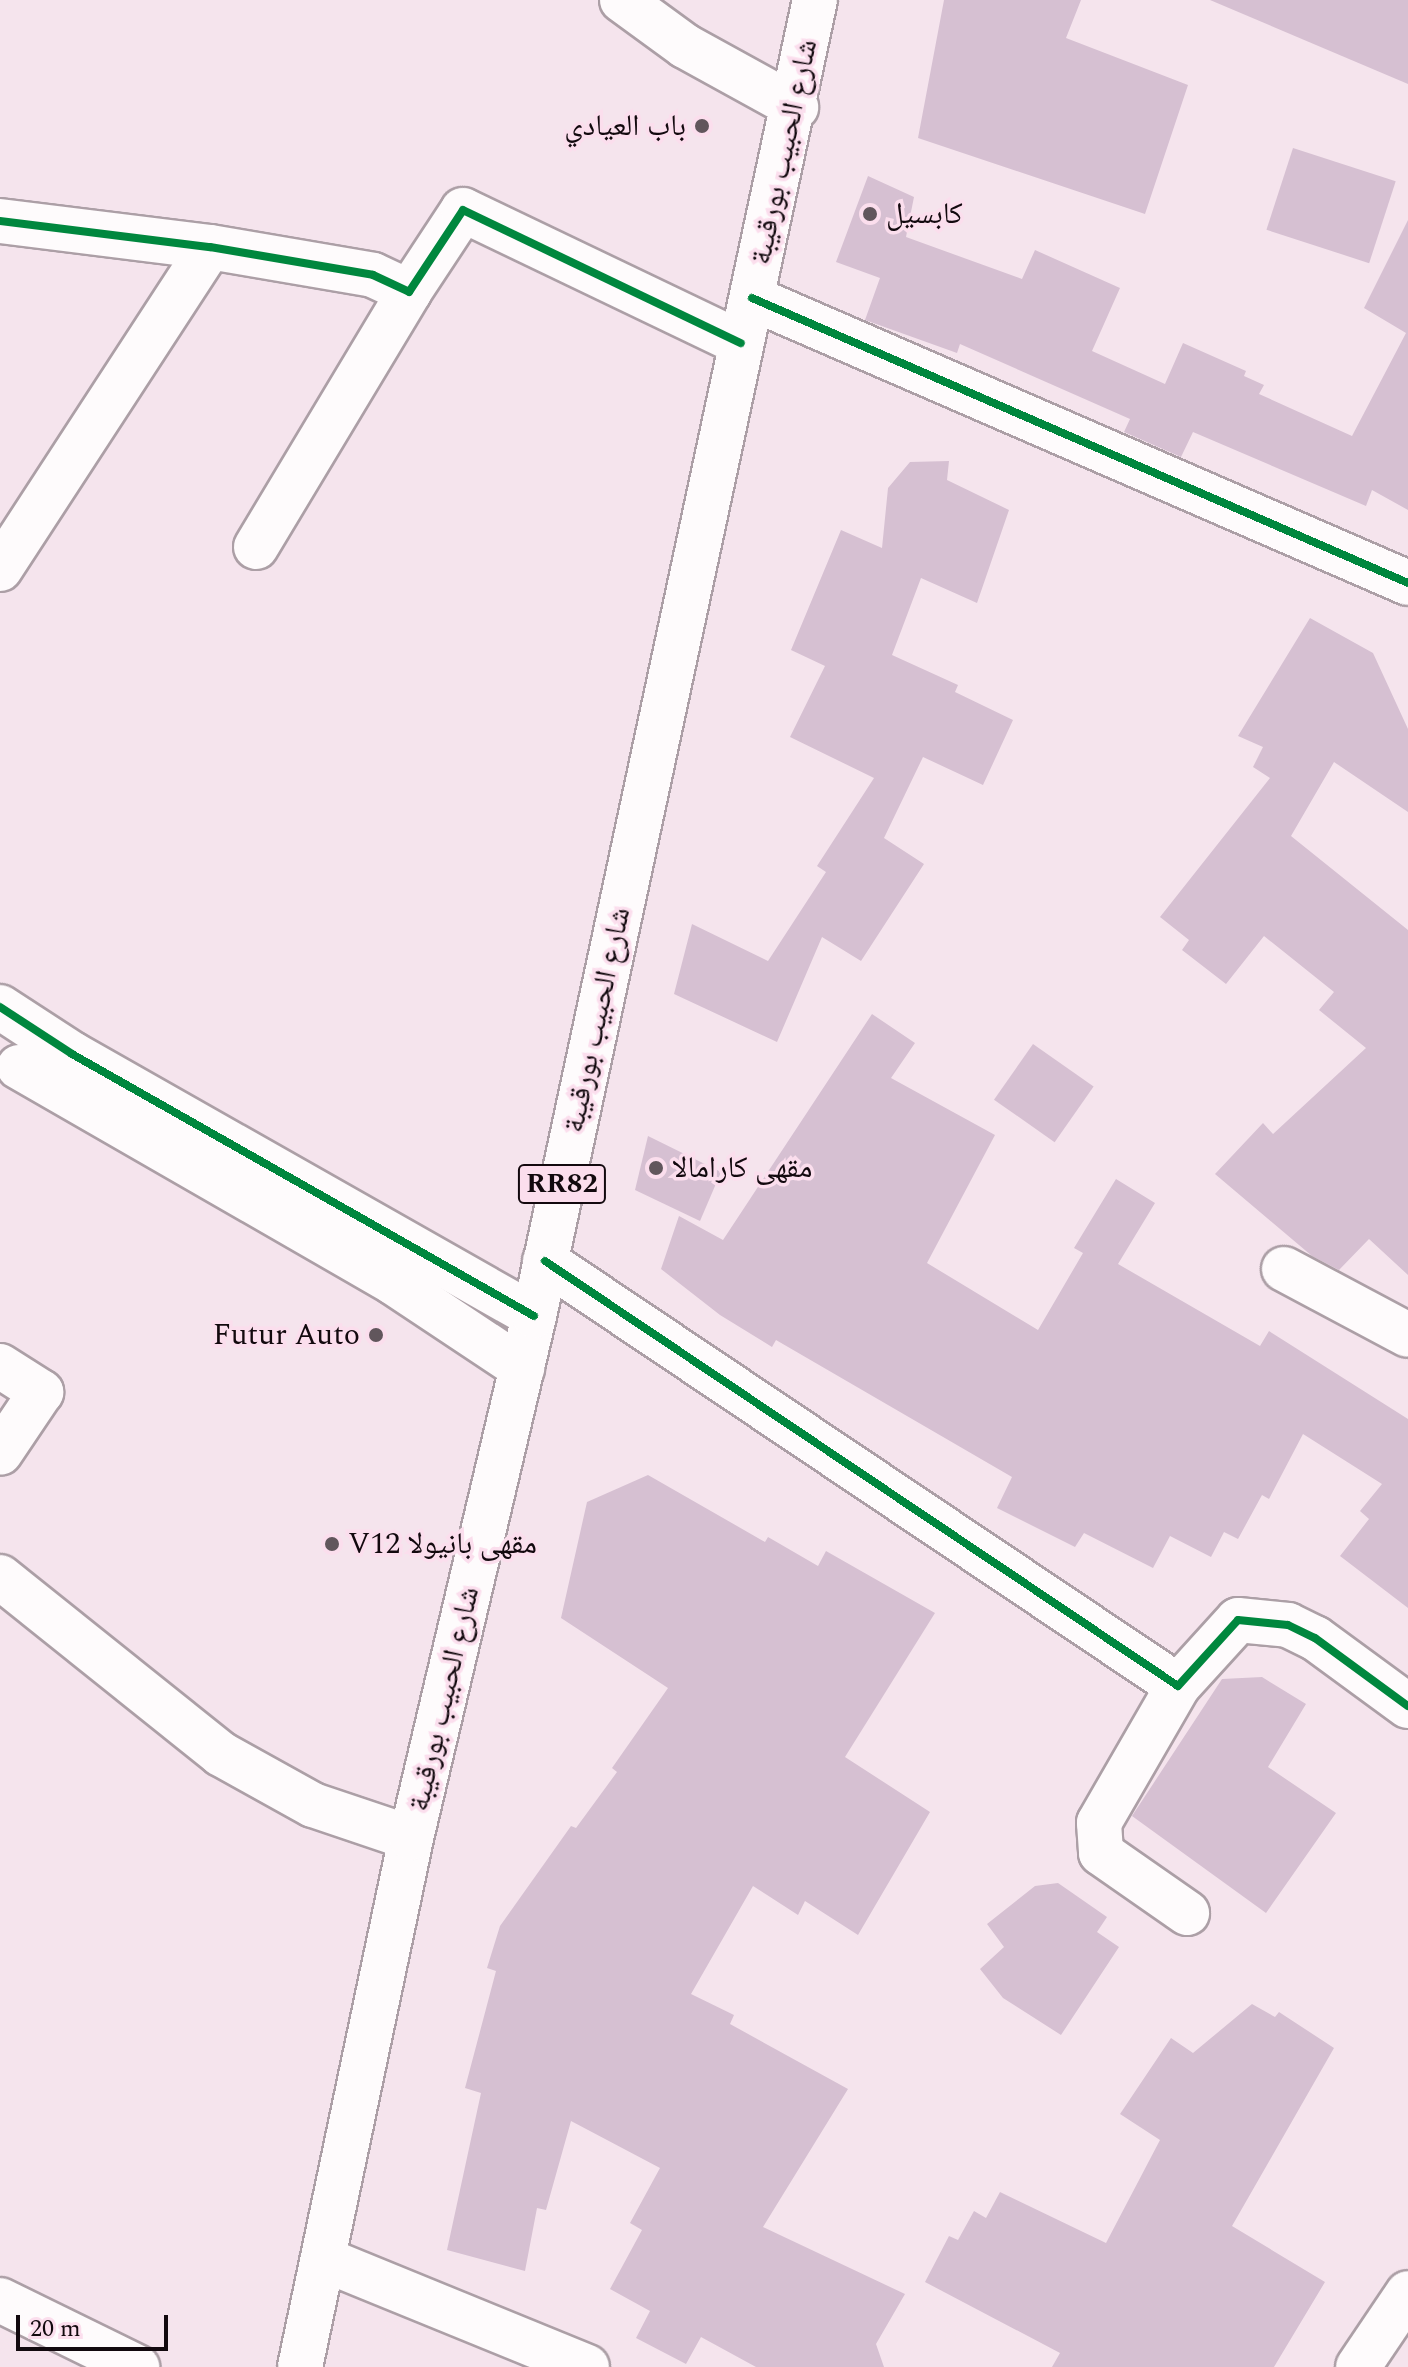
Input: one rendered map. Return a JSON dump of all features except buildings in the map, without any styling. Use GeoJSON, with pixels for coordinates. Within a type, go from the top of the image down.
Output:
{"type":"FeatureCollection","features":[{"type":"Feature","properties":{"kind":"street"},"geometry":{"type":"LineString","coordinates":[[622,0],[685,46],[796,107]]}},
{"type":"Feature","properties":{"kind":"street","name":"شارع الحبيب بورقيبة"},"geometry":{"type":"LineString","coordinates":[[300,2367],[411,1838],[534,1316],[741,343],[796,107],[815,0]]}},
{"type":"Feature","properties":{"kind":"street"},"geometry":{"type":"LineString","coordinates":[[256,547],[409,292],[463,210],[741,343]]}},
{"type":"Feature","properties":{"kind":"street"},"geometry":{"type":"LineString","coordinates":[[0,221],[210,247],[373,275],[409,292]]}},
{"type":"Feature","properties":{"kind":"street"},"geometry":{"type":"LineString","coordinates":[[0,569],[210,247]]}},
{"type":"Feature","properties":{"kind":"street"},"geometry":{"type":"LineString","coordinates":[[752,298],[1408,583]]}},
{"type":"Feature","properties":{"kind":"street"},"geometry":{"type":"LineString","coordinates":[[0,1007],[72,1054],[534,1316]]}},
{"type":"Feature","properties":{"kind":"street"},"geometry":{"type":"LineString","coordinates":[[19,1067],[394,1283],[522,1368]]}},
{"type":"Feature","properties":{"kind":"street"},"geometry":{"type":"LineString","coordinates":[[545,1261],[1178,1686]]}},
{"type":"Feature","properties":{"kind":"street"},"geometry":{"type":"LineString","coordinates":[[1284,1269],[1408,1335]]}},
{"type":"Feature","properties":{"kind":"street"},"geometry":{"type":"LineString","coordinates":[[0,1366],[41,1392],[0,1453]]}},
{"type":"Feature","properties":{"kind":"street"},"geometry":{"type":"LineString","coordinates":[[0,1577],[221,1754],[313,1805],[411,1838]]}},
{"type":"Feature","properties":{"kind":"street"},"geometry":{"type":"LineString","coordinates":[[1187,1913],[1101,1853],[1099,1823],[1178,1686],[1238,1620],[1288,1625],[1315,1638],[1408,1706]]}},
{"type":"Feature","properties":{"kind":"street"},"geometry":{"type":"LineString","coordinates":[[323,2259],[587,2367]]}},
{"type":"Feature","properties":{"kind":"street"},"geometry":{"type":"LineString","coordinates":[[1358,2367],[1408,2293]]}},
{"type":"Feature","properties":{"kind":"street"},"geometry":{"type":"LineString","coordinates":[[0,2300],[137,2367]]}},
{"type":"Feature","properties":{"kind":"cycle path"},"geometry":{"type":"LineString","coordinates":[[0,221],[210,247],[373,275],[409,292],[463,210],[741,343]]}},
{"type":"Feature","properties":{"kind":"cycle path"},"geometry":{"type":"LineString","coordinates":[[752,298],[1408,583]]}},
{"type":"Feature","properties":{"kind":"cycle path"},"geometry":{"type":"LineString","coordinates":[[0,1007],[72,1054],[534,1316]]}},
{"type":"Feature","properties":{"kind":"cycle path"},"geometry":{"type":"LineString","coordinates":[[545,1261],[1178,1686],[1238,1620],[1288,1625],[1315,1638],[1408,1706]]}},
{"type":"Feature","properties":{"kind":"place","name":"باب العيادي"},"geometry":{"type":"Point","coordinates":[702,126]}},
{"type":"Feature","properties":{"kind":"place","name":"كابسيل"},"geometry":{"type":"Point","coordinates":[870,214]}},
{"type":"Feature","properties":{"kind":"place","name":"مقهى كارامالا"},"geometry":{"type":"Point","coordinates":[656,1168]}},
{"type":"Feature","properties":{"kind":"place","name":"Futur Auto"},"geometry":{"type":"Point","coordinates":[376,1335]}},
{"type":"Feature","properties":{"kind":"place","name":"V12 مقهى بانيولا"},"geometry":{"type":"Point","coordinates":[332,1544]}}]}
